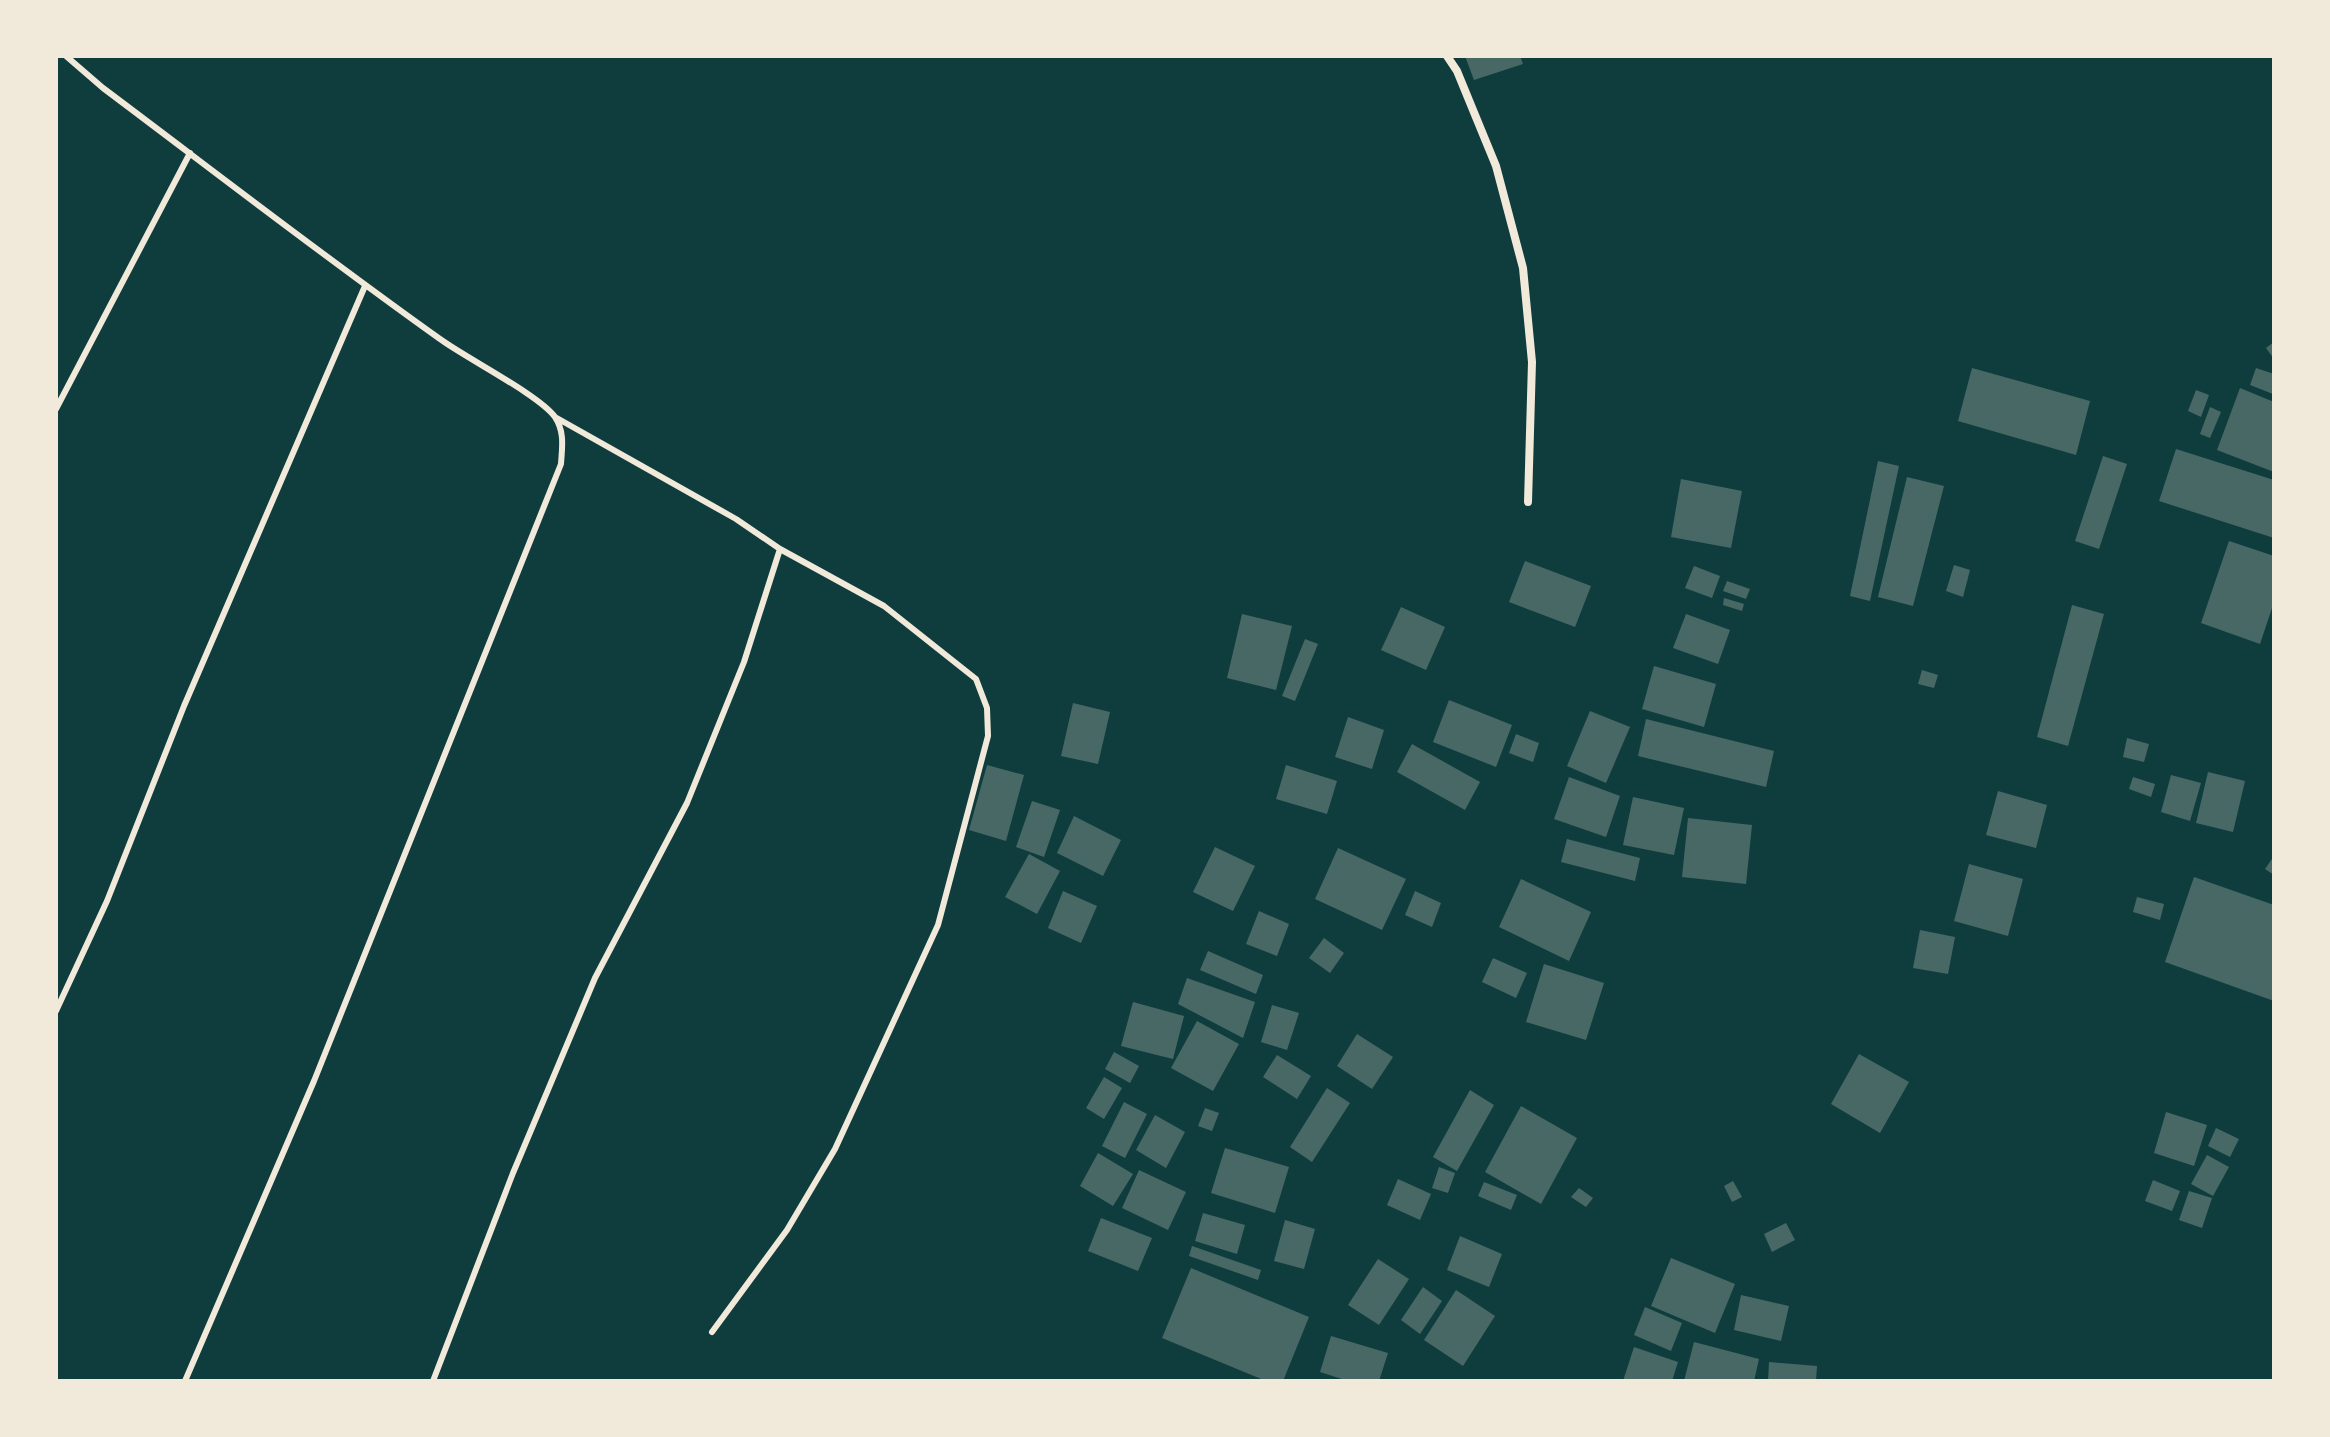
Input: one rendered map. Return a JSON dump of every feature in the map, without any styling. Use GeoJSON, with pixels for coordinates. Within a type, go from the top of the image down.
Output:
{"type":"FeatureCollection","features":[{"type":"Feature","properties":{"kind":"street"},"geometry":{"type":"LineString","coordinates":[[1447,56],[1457,71],[1496,166],[1523,268],[1532,362],[1528,502]]}},
{"type":"Feature","properties":{"kind":"lane"},"geometry":{"type":"LineString","coordinates":[[66,56],[365,286],[460,353],[538,401],[555,417],[884,606],[976,679],[987,708],[988,736],[938,925],[848,1121],[787,1230],[712,1332]]}},
{"type":"Feature","properties":{"kind":"lane"},"geometry":{"type":"LineString","coordinates":[[56,409],[190,153]]}},
{"type":"Feature","properties":{"kind":"lane"},"geometry":{"type":"LineString","coordinates":[[56,1011],[107,901],[184,706],[365,286]]}},
{"type":"Feature","properties":{"kind":"lane"},"geometry":{"type":"LineString","coordinates":[[185,1381],[314,1081],[561,464],[562,434],[555,417]]}},
{"type":"Feature","properties":{"kind":"lane"},"geometry":{"type":"LineString","coordinates":[[433,1381],[513,1173],[595,978],[687,803],[744,662],[780,549]]}},
{"type":"Feature","properties":{"kind":"building"},"geometry":{"type":"Polygon","coordinates":[[[1465,56],[1520,56],[1523,64],[1474,80],[1465,56]]]}},
{"type":"Feature","properties":{"kind":"building"},"geometry":{"type":"Polygon","coordinates":[[[2274,342],[2274,359],[2266,348],[2274,342]]]}},
{"type":"Feature","properties":{"kind":"building"},"geometry":{"type":"Polygon","coordinates":[[[1972,368],[2090,401],[2076,455],[1958,421],[1972,368]]]}},
{"type":"Feature","properties":{"kind":"building"},"geometry":{"type":"Polygon","coordinates":[[[2256,368],[2274,374],[2273,394],[2250,385],[2256,368]]]}},
{"type":"Feature","properties":{"kind":"building"},"geometry":{"type":"Polygon","coordinates":[[[2240,388],[2274,402],[2274,472],[2217,450],[2240,388]]]}},
{"type":"Feature","properties":{"kind":"building"},"geometry":{"type":"Polygon","coordinates":[[[2196,390],[2209,395],[2201,417],[2188,411],[2196,390]]]}},
{"type":"Feature","properties":{"kind":"building"},"geometry":{"type":"Polygon","coordinates":[[[2210,407],[2221,412],[2210,438],[2200,434],[2210,407]]]}},
{"type":"Feature","properties":{"kind":"building"},"geometry":{"type":"Polygon","coordinates":[[[2176,449],[2274,480],[2274,538],[2159,501],[2176,449]]]}},
{"type":"Feature","properties":{"kind":"building"},"geometry":{"type":"Polygon","coordinates":[[[2103,456],[2127,464],[2099,549],[2075,541],[2103,456]]]}},
{"type":"Feature","properties":{"kind":"building"},"geometry":{"type":"Polygon","coordinates":[[[1878,461],[1899,466],[1870,601],[1850,596],[1878,461]]]}},
{"type":"Feature","properties":{"kind":"building"},"geometry":{"type":"Polygon","coordinates":[[[1907,477],[1944,486],[1913,606],[1878,597],[1907,477]]]}},
{"type":"Feature","properties":{"kind":"building"},"geometry":{"type":"Polygon","coordinates":[[[1681,479],[1742,491],[1731,548],[1671,537],[1681,479]]]}},
{"type":"Feature","properties":{"kind":"building"},"geometry":{"type":"Polygon","coordinates":[[[2229,541],[2274,556],[2274,602],[2260,644],[2201,623],[2229,541]]]}},
{"type":"Feature","properties":{"kind":"building"},"geometry":{"type":"Polygon","coordinates":[[[1525,561],[1591,586],[1575,627],[1509,602],[1525,561]]]}},
{"type":"Feature","properties":{"kind":"building"},"geometry":{"type":"Polygon","coordinates":[[[1954,565],[1970,570],[1963,597],[1946,591],[1954,565]]]}},
{"type":"Feature","properties":{"kind":"building"},"geometry":{"type":"Polygon","coordinates":[[[1694,566],[1720,576],[1712,598],[1685,588],[1694,566]]]}},
{"type":"Feature","properties":{"kind":"building"},"geometry":{"type":"Polygon","coordinates":[[[1727,581],[1750,589],[1746,599],[1723,591],[1727,581]]]}},
{"type":"Feature","properties":{"kind":"building"},"geometry":{"type":"Polygon","coordinates":[[[1724,598],[1744,604],[1742,611],[1723,605],[1724,598]]]}},
{"type":"Feature","properties":{"kind":"building"},"geometry":{"type":"Polygon","coordinates":[[[2072,605],[2104,614],[2068,746],[2037,737],[2072,605]]]}},
{"type":"Feature","properties":{"kind":"building"},"geometry":{"type":"Polygon","coordinates":[[[1401,607],[1445,627],[1426,670],[1381,650],[1401,607]]]}},
{"type":"Feature","properties":{"kind":"building"},"geometry":{"type":"Polygon","coordinates":[[[1242,614],[1292,626],[1276,690],[1227,678],[1242,614]]]}},
{"type":"Feature","properties":{"kind":"building"},"geometry":{"type":"Polygon","coordinates":[[[1686,614],[1730,630],[1718,664],[1673,648],[1686,614]]]}},
{"type":"Feature","properties":{"kind":"building"},"geometry":{"type":"Polygon","coordinates":[[[1305,639],[1318,644],[1295,701],[1282,696],[1305,639]]]}},
{"type":"Feature","properties":{"kind":"building"},"geometry":{"type":"Polygon","coordinates":[[[1654,666],[1716,684],[1704,727],[1642,709],[1654,666]]]}},
{"type":"Feature","properties":{"kind":"building"},"geometry":{"type":"Polygon","coordinates":[[[1922,670],[1938,675],[1934,688],[1918,684],[1922,670]]]}},
{"type":"Feature","properties":{"kind":"building"},"geometry":{"type":"Polygon","coordinates":[[[1449,700],[1512,725],[1496,767],[1433,742],[1449,700]]]}},
{"type":"Feature","properties":{"kind":"building"},"geometry":{"type":"Polygon","coordinates":[[[1073,703],[1110,712],[1098,764],[1061,756],[1073,703]]]}},
{"type":"Feature","properties":{"kind":"building"},"geometry":{"type":"Polygon","coordinates":[[[1590,711],[1630,727],[1606,783],[1567,766],[1590,711]]]}},
{"type":"Feature","properties":{"kind":"building"},"geometry":{"type":"Polygon","coordinates":[[[1348,717],[1384,730],[1372,769],[1335,757],[1348,717]]]}},
{"type":"Feature","properties":{"kind":"building"},"geometry":{"type":"Polygon","coordinates":[[[1646,719],[1774,751],[1766,787],[1638,756],[1646,719]]]}},
{"type":"Feature","properties":{"kind":"building"},"geometry":{"type":"Polygon","coordinates":[[[1516,734],[1539,743],[1533,762],[1509,753],[1516,734]]]}},
{"type":"Feature","properties":{"kind":"building"},"geometry":{"type":"Polygon","coordinates":[[[2127,738],[2149,744],[2144,762],[2123,757],[2127,738]]]}},
{"type":"Feature","properties":{"kind":"building"},"geometry":{"type":"Polygon","coordinates":[[[1412,744],[1480,782],[1465,810],[1397,772],[1412,744]]]}},
{"type":"Feature","properties":{"kind":"building"},"geometry":{"type":"Polygon","coordinates":[[[987,765],[1024,775],[1006,841],[969,830],[987,765]]]}},
{"type":"Feature","properties":{"kind":"building"},"geometry":{"type":"Polygon","coordinates":[[[1286,765],[1337,781],[1327,814],[1276,799],[1286,765]]]}},
{"type":"Feature","properties":{"kind":"building"},"geometry":{"type":"Polygon","coordinates":[[[2208,772],[2245,781],[2233,832],[2196,823],[2208,772]]]}},
{"type":"Feature","properties":{"kind":"building"},"geometry":{"type":"Polygon","coordinates":[[[2171,775],[2201,783],[2190,821],[2161,812],[2171,775]]]}},
{"type":"Feature","properties":{"kind":"building"},"geometry":{"type":"Polygon","coordinates":[[[1569,777],[1620,796],[1606,837],[1554,819],[1569,777]]]}},
{"type":"Feature","properties":{"kind":"building"},"geometry":{"type":"Polygon","coordinates":[[[2133,777],[2155,784],[2151,797],[2129,789],[2133,777]]]}},
{"type":"Feature","properties":{"kind":"building"},"geometry":{"type":"Polygon","coordinates":[[[1998,791],[2047,805],[2036,848],[1986,835],[1998,791]]]}},
{"type":"Feature","properties":{"kind":"building"},"geometry":{"type":"Polygon","coordinates":[[[1633,797],[1684,808],[1674,855],[1623,845],[1633,797]]]}},
{"type":"Feature","properties":{"kind":"building"},"geometry":{"type":"Polygon","coordinates":[[[1032,801],[1060,810],[1044,857],[1016,847],[1032,801]]]}},
{"type":"Feature","properties":{"kind":"building"},"geometry":{"type":"Polygon","coordinates":[[[1074,816],[1121,840],[1103,876],[1057,853],[1074,816]]]}},
{"type":"Feature","properties":{"kind":"building"},"geometry":{"type":"Polygon","coordinates":[[[1688,818],[1752,825],[1746,884],[1682,877],[1688,818]]]}},
{"type":"Feature","properties":{"kind":"building"},"geometry":{"type":"Polygon","coordinates":[[[1567,839],[1640,858],[1635,881],[1561,862],[1567,839]]]}},
{"type":"Feature","properties":{"kind":"building"},"geometry":{"type":"Polygon","coordinates":[[[1215,847],[1255,866],[1233,911],[1193,892],[1215,847]]]}},
{"type":"Feature","properties":{"kind":"building"},"geometry":{"type":"Polygon","coordinates":[[[1338,848],[1406,879],[1382,930],[1315,899],[1338,848]]]}},
{"type":"Feature","properties":{"kind":"building"},"geometry":{"type":"Polygon","coordinates":[[[1029,854],[1060,871],[1037,914],[1005,897],[1029,854]]]}},
{"type":"Feature","properties":{"kind":"building"},"geometry":{"type":"Polygon","coordinates":[[[2274,856],[2274,875],[2265,869],[2274,856]]]}},
{"type":"Feature","properties":{"kind":"building"},"geometry":{"type":"Polygon","coordinates":[[[1969,864],[2023,879],[2008,936],[1954,921],[1969,864]]]}},
{"type":"Feature","properties":{"kind":"building"},"geometry":{"type":"Polygon","coordinates":[[[2194,877],[2274,905],[2274,1001],[2165,962],[2194,877]]]}},
{"type":"Feature","properties":{"kind":"building"},"geometry":{"type":"Polygon","coordinates":[[[1521,879],[1591,912],[1569,961],[1499,927],[1521,879]]]}},
{"type":"Feature","properties":{"kind":"building"},"geometry":{"type":"Polygon","coordinates":[[[1063,891],[1097,906],[1081,943],[1048,928],[1063,891]]]}},
{"type":"Feature","properties":{"kind":"building"},"geometry":{"type":"Polygon","coordinates":[[[1415,891],[1441,903],[1432,927],[1405,915],[1415,891]]]}},
{"type":"Feature","properties":{"kind":"building"},"geometry":{"type":"Polygon","coordinates":[[[2137,897],[2164,904],[2160,920],[2133,912],[2137,897]]]}},
{"type":"Feature","properties":{"kind":"building"},"geometry":{"type":"Polygon","coordinates":[[[1259,911],[1289,924],[1277,956],[1246,944],[1259,911]]]}},
{"type":"Feature","properties":{"kind":"building"},"geometry":{"type":"Polygon","coordinates":[[[1920,930],[1955,937],[1948,974],[1913,968],[1920,930]]]}},
{"type":"Feature","properties":{"kind":"building"},"geometry":{"type":"Polygon","coordinates":[[[1324,938],[1344,953],[1330,973],[1309,958],[1324,938]]]}},
{"type":"Feature","properties":{"kind":"building"},"geometry":{"type":"Polygon","coordinates":[[[1208,951],[1263,975],[1256,994],[1200,970],[1208,951]]]}},
{"type":"Feature","properties":{"kind":"building"},"geometry":{"type":"Polygon","coordinates":[[[1493,958],[1527,973],[1516,998],[1482,982],[1493,958]]]}},
{"type":"Feature","properties":{"kind":"building"},"geometry":{"type":"Polygon","coordinates":[[[1544,964],[1604,983],[1586,1040],[1526,1022],[1544,964]]]}},
{"type":"Feature","properties":{"kind":"building"},"geometry":{"type":"Polygon","coordinates":[[[1187,978],[1255,1002],[1243,1038],[1178,1004],[1187,978]]]}},
{"type":"Feature","properties":{"kind":"building"},"geometry":{"type":"Polygon","coordinates":[[[1133,1002],[1184,1016],[1173,1059],[1121,1046],[1133,1002]]]}},
{"type":"Feature","properties":{"kind":"building"},"geometry":{"type":"Polygon","coordinates":[[[1272,1005],[1299,1013],[1287,1050],[1261,1042],[1272,1005]]]}},
{"type":"Feature","properties":{"kind":"building"},"geometry":{"type":"Polygon","coordinates":[[[1197,1021],[1239,1044],[1213,1091],[1171,1068],[1197,1021]]]}},
{"type":"Feature","properties":{"kind":"building"},"geometry":{"type":"Polygon","coordinates":[[[1357,1034],[1393,1057],[1372,1089],[1337,1066],[1357,1034]]]}},
{"type":"Feature","properties":{"kind":"building"},"geometry":{"type":"Polygon","coordinates":[[[1114,1052],[1139,1066],[1130,1083],[1105,1069],[1114,1052]]]}},
{"type":"Feature","properties":{"kind":"building"},"geometry":{"type":"Polygon","coordinates":[[[1859,1054],[1909,1082],[1880,1133],[1831,1104],[1859,1054]]]}},
{"type":"Feature","properties":{"kind":"building"},"geometry":{"type":"Polygon","coordinates":[[[1277,1055],[1311,1076],[1297,1099],[1263,1077],[1277,1055]]]}},
{"type":"Feature","properties":{"kind":"building"},"geometry":{"type":"Polygon","coordinates":[[[1104,1077],[1122,1088],[1104,1119],[1086,1108],[1104,1077]]]}},
{"type":"Feature","properties":{"kind":"building"},"geometry":{"type":"Polygon","coordinates":[[[1327,1088],[1350,1103],[1312,1162],[1290,1147],[1327,1088]]]}},
{"type":"Feature","properties":{"kind":"building"},"geometry":{"type":"Polygon","coordinates":[[[1470,1090],[1494,1105],[1457,1171],[1433,1157],[1470,1090]]]}},
{"type":"Feature","properties":{"kind":"building"},"geometry":{"type":"Polygon","coordinates":[[[1124,1102],[1147,1114],[1125,1158],[1102,1146],[1124,1102]]]}},
{"type":"Feature","properties":{"kind":"building"},"geometry":{"type":"Polygon","coordinates":[[[1521,1106],[1577,1138],[1541,1204],[1485,1172],[1521,1106]]]}},
{"type":"Feature","properties":{"kind":"building"},"geometry":{"type":"Polygon","coordinates":[[[1205,1108],[1219,1113],[1212,1131],[1198,1126],[1205,1108]]]}},
{"type":"Feature","properties":{"kind":"building"},"geometry":{"type":"Polygon","coordinates":[[[2166,1112],[2207,1125],[2194,1166],[2154,1153],[2166,1112]]]}},
{"type":"Feature","properties":{"kind":"building"},"geometry":{"type":"Polygon","coordinates":[[[1155,1115],[1185,1132],[1166,1168],[1136,1150],[1155,1115]]]}},
{"type":"Feature","properties":{"kind":"building"},"geometry":{"type":"Polygon","coordinates":[[[2216,1128],[2239,1139],[2230,1157],[2208,1146],[2216,1128]]]}},
{"type":"Feature","properties":{"kind":"building"},"geometry":{"type":"Polygon","coordinates":[[[1225,1148],[1289,1167],[1275,1213],[1211,1193],[1225,1148]]]}},
{"type":"Feature","properties":{"kind":"building"},"geometry":{"type":"Polygon","coordinates":[[[1098,1153],[1133,1174],[1113,1206],[1080,1186],[1098,1153]]]}},
{"type":"Feature","properties":{"kind":"building"},"geometry":{"type":"Polygon","coordinates":[[[2207,1155],[2229,1167],[2213,1196],[2191,1184],[2207,1155]]]}},
{"type":"Feature","properties":{"kind":"building"},"geometry":{"type":"Polygon","coordinates":[[[1439,1167],[1455,1173],[1448,1193],[1432,1188],[1439,1167]]]}},
{"type":"Feature","properties":{"kind":"building"},"geometry":{"type":"Polygon","coordinates":[[[1139,1170],[1186,1192],[1168,1230],[1122,1208],[1139,1170]]]}},
{"type":"Feature","properties":{"kind":"building"},"geometry":{"type":"Polygon","coordinates":[[[1398,1179],[1431,1194],[1420,1220],[1387,1205],[1398,1179]]]}},
{"type":"Feature","properties":{"kind":"building"},"geometry":{"type":"Polygon","coordinates":[[[2153,1180],[2180,1191],[2172,1211],[2145,1201],[2153,1180]]]}},
{"type":"Feature","properties":{"kind":"building"},"geometry":{"type":"Polygon","coordinates":[[[1733,1181],[1742,1197],[1732,1202],[1724,1186],[1733,1181]]]}},
{"type":"Feature","properties":{"kind":"building"},"geometry":{"type":"Polygon","coordinates":[[[1484,1182],[1517,1195],[1511,1210],[1478,1196],[1484,1182]]]}},
{"type":"Feature","properties":{"kind":"building"},"geometry":{"type":"Polygon","coordinates":[[[1579,1188],[1593,1198],[1586,1207],[1571,1197],[1579,1188]]]}},
{"type":"Feature","properties":{"kind":"building"},"geometry":{"type":"Polygon","coordinates":[[[2189,1191],[2212,1198],[2202,1228],[2179,1220],[2189,1191]]]}},
{"type":"Feature","properties":{"kind":"building"},"geometry":{"type":"Polygon","coordinates":[[[1203,1213],[1245,1225],[1237,1254],[1195,1241],[1203,1213]]]}},
{"type":"Feature","properties":{"kind":"building"},"geometry":{"type":"Polygon","coordinates":[[[1101,1218],[1152,1238],[1138,1271],[1088,1251],[1101,1218]]]}},
{"type":"Feature","properties":{"kind":"building"},"geometry":{"type":"Polygon","coordinates":[[[1285,1220],[1315,1229],[1304,1269],[1274,1261],[1285,1220]]]}},
{"type":"Feature","properties":{"kind":"building"},"geometry":{"type":"Polygon","coordinates":[[[1786,1223],[1795,1240],[1772,1252],[1764,1234],[1786,1223]]]}},
{"type":"Feature","properties":{"kind":"building"},"geometry":{"type":"Polygon","coordinates":[[[1460,1236],[1502,1254],[1489,1287],[1447,1270],[1460,1236]]]}},
{"type":"Feature","properties":{"kind":"building"},"geometry":{"type":"Polygon","coordinates":[[[1192,1246],[1261,1270],[1258,1280],[1189,1256],[1192,1246]]]}},
{"type":"Feature","properties":{"kind":"building"},"geometry":{"type":"Polygon","coordinates":[[[1671,1258],[1735,1284],[1715,1333],[1651,1306],[1671,1258]]]}},
{"type":"Feature","properties":{"kind":"building"},"geometry":{"type":"Polygon","coordinates":[[[1378,1259],[1409,1279],[1379,1325],[1348,1305],[1378,1259]]]}},
{"type":"Feature","properties":{"kind":"building"},"geometry":{"type":"Polygon","coordinates":[[[1191,1268],[1309,1317],[1283,1381],[1266,1381],[1162,1338],[1191,1268]]]}},
{"type":"Feature","properties":{"kind":"building"},"geometry":{"type":"Polygon","coordinates":[[[1423,1287],[1442,1301],[1420,1334],[1401,1320],[1423,1287]]]}},
{"type":"Feature","properties":{"kind":"building"},"geometry":{"type":"Polygon","coordinates":[[[1456,1290],[1495,1316],[1463,1366],[1424,1340],[1456,1290]]]}},
{"type":"Feature","properties":{"kind":"building"},"geometry":{"type":"Polygon","coordinates":[[[1741,1295],[1789,1306],[1781,1341],[1734,1330],[1741,1295]]]}},
{"type":"Feature","properties":{"kind":"building"},"geometry":{"type":"Polygon","coordinates":[[[1645,1307],[1682,1323],[1671,1351],[1634,1335],[1645,1307]]]}},
{"type":"Feature","properties":{"kind":"building"},"geometry":{"type":"Polygon","coordinates":[[[1331,1336],[1388,1353],[1379,1381],[1348,1381],[1320,1372],[1331,1336]]]}},
{"type":"Feature","properties":{"kind":"building"},"geometry":{"type":"Polygon","coordinates":[[[1694,1342],[1759,1359],[1754,1381],[1684,1381],[1694,1342]]]}},
{"type":"Feature","properties":{"kind":"building"},"geometry":{"type":"Polygon","coordinates":[[[1634,1347],[1678,1362],[1672,1381],[1623,1381],[1634,1347]]]}},
{"type":"Feature","properties":{"kind":"building"},"geometry":{"type":"Polygon","coordinates":[[[1769,1362],[1817,1366],[1816,1381],[1768,1381],[1769,1362]]]}}]}
